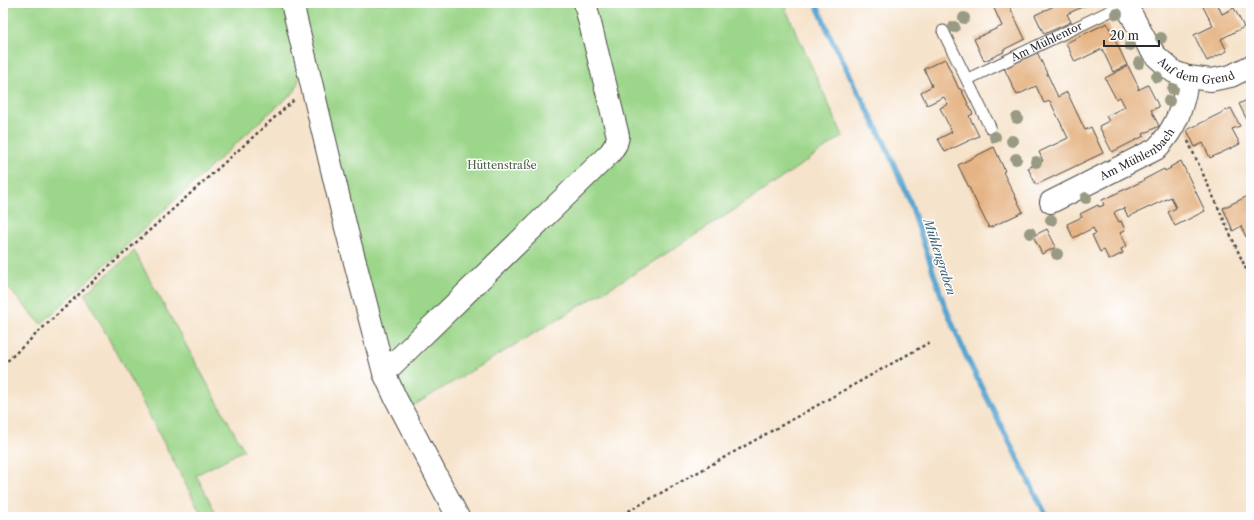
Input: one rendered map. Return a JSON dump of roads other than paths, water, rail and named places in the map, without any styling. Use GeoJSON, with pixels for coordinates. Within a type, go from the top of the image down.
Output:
{"type":"FeatureCollection","features":[{"type":"Feature","properties":{"kind":"street"},"geometry":{"type":"LineString","coordinates":[[292,3],[311,85],[384,373],[396,400],[458,517]]}},
{"type":"Feature","properties":{"kind":"street"},"geometry":{"type":"LineString","coordinates":[[384,373],[610,152],[616,144],[618,136],[585,3]]}},
{"type":"Feature","properties":{"kind":"street","name":"Auf dem Grend"},"geometry":{"type":"LineString","coordinates":[[1125,3],[1140,32],[1153,52],[1174,72],[1188,78],[1211,80],[1231,76],[1251,66]]}},
{"type":"Feature","properties":{"kind":"street","name":"Am Mühlenbach"},"geometry":{"type":"LineString","coordinates":[[1050,202],[1156,149],[1169,135],[1178,118],[1184,100],[1188,78]]}},
{"type":"Feature","properties":{"kind":"lane","name":"Am Mühlentor"},"geometry":{"type":"LineString","coordinates":[[968,79],[1125,3]]}},
{"type":"Feature","properties":{"kind":"lane"},"geometry":{"type":"LineString","coordinates":[[943,31],[968,79],[990,127]]}},
{"type":"Feature","properties":{"kind":"waterway","name":"Mühlengraben"},"geometry":{"type":"LineString","coordinates":[[816,3],[831,38],[884,142],[910,202],[944,304],[967,358],[1047,517]]}},
{"type":"Feature","properties":{"kind":"park label","name":"Hüttenstraße"},"geometry":{"type":"Point","coordinates":[502,165]}}]}
